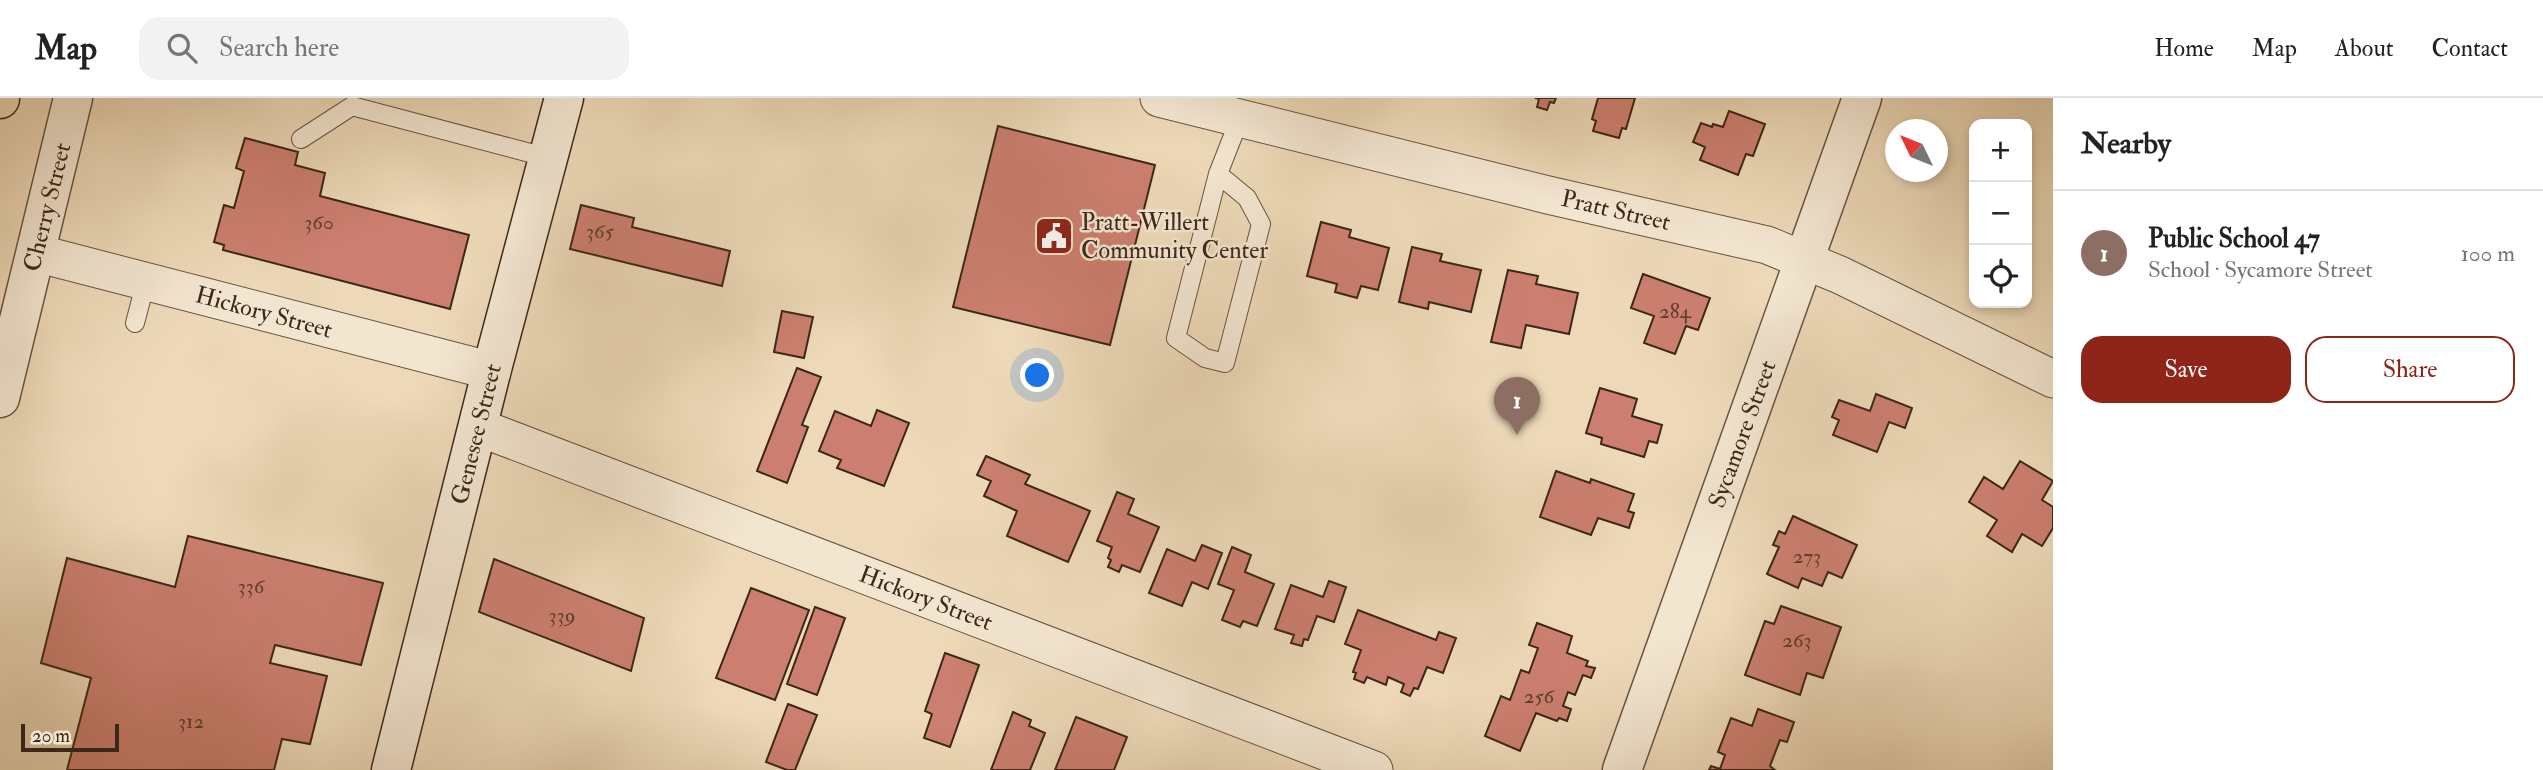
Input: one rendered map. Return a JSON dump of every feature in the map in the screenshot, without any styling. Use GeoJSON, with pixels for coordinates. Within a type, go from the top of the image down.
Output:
{"type":"FeatureCollection","features":[{"type":"Feature","properties":{"kind":"street","name":"Cherry Street"},"geometry":{"type":"LineString","coordinates":[[0,398],[73,98]]}},
{"type":"Feature","properties":{"kind":"street","name":"Genesee Street"},"geometry":{"type":"LineString","coordinates":[[391,770],[564,98]]}},
{"type":"Feature","properties":{"kind":"street","name":"Pratt Street"},"geometry":{"type":"LineString","coordinates":[[1159,98],[1548,195],[1767,245],[1805,259],[2053,380]]}},
{"type":"Feature","properties":{"kind":"street","name":"Sycamore Street"},"geometry":{"type":"LineString","coordinates":[[1622,770],[1862,98]]}},
{"type":"Feature","properties":{"kind":"street","name":"Hickory Street"},"geometry":{"type":"LineString","coordinates":[[36,253],[492,371]]}},
{"type":"Feature","properties":{"kind":"street","name":"Hickory Street"},"geometry":{"type":"LineString","coordinates":[[478,427],[1374,770]]}},
{"type":"Feature","properties":{"kind":"lane"},"geometry":{"type":"LineString","coordinates":[[301,139],[352,106],[549,158]]}},
{"type":"Feature","properties":{"kind":"lane"},"geometry":{"type":"LineString","coordinates":[[1218,174],[1247,198],[1261,224],[1226,363],[1205,358],[1176,338],[1218,174],[1240,118]]}},
{"type":"Feature","properties":{"kind":"lane"},"geometry":{"type":"LineString","coordinates":[[135,323],[146,281]]}},
{"type":"Feature","properties":{"kind":"building"},"geometry":{"type":"Polygon","coordinates":[[[1535,98],[1556,98],[1554,103],[1550,102],[1547,110],[1537,107],[1539,99],[1535,98]]]}},
{"type":"Feature","properties":{"kind":"building"},"geometry":{"type":"Polygon","coordinates":[[[1598,98],[1635,98],[1626,129],[1622,128],[1619,138],[1593,131],[1596,121],[1592,119],[1598,98]]]}},
{"type":"Feature","properties":{"kind":"building"},"geometry":{"type":"Polygon","coordinates":[[[1729,111],[1765,124],[1753,156],[1746,154],[1738,175],[1700,160],[1705,147],[1693,142],[1701,123],[1723,127],[1729,111]]]}},
{"type":"Feature","properties":{"kind":"building","name":"Pratt-Willert Community Center"},"geometry":{"type":"Polygon","coordinates":[[[998,126],[1155,165],[1110,345],[953,307],[998,126]]]}},
{"type":"Feature","properties":{"kind":"building"},"geometry":{"type":"Polygon","coordinates":[[[245,138],[298,152],[295,165],[325,173],[320,196],[469,235],[450,309],[223,250],[224,245],[214,242],[224,205],[234,208],[244,171],[236,168],[245,138]]]}},
{"type":"Feature","properties":{"kind":"building"},"geometry":{"type":"Polygon","coordinates":[[[581,205],[634,218],[632,227],[730,251],[722,286],[570,249],[581,205]]]}},
{"type":"Feature","properties":{"kind":"building"},"geometry":{"type":"Polygon","coordinates":[[[1321,222],[1351,230],[1349,237],[1389,248],[1378,290],[1361,286],[1357,298],[1335,292],[1337,284],[1307,276],[1321,222]]]}},
{"type":"Feature","properties":{"kind":"building"},"geometry":{"type":"Polygon","coordinates":[[[1412,247],[1442,254],[1440,261],[1481,270],[1471,312],[1429,302],[1428,309],[1399,302],[1412,247]]]}},
{"type":"Feature","properties":{"kind":"building"},"geometry":{"type":"Polygon","coordinates":[[[1508,270],[1538,276],[1536,284],[1578,293],[1569,334],[1526,325],[1521,348],[1491,342],[1508,270]]]}},
{"type":"Feature","properties":{"kind":"building"},"geometry":{"type":"Polygon","coordinates":[[[1643,274],[1710,298],[1698,330],[1686,326],[1675,354],[1644,343],[1654,316],[1631,308],[1643,274]]]}},
{"type":"Feature","properties":{"kind":"building"},"geometry":{"type":"Polygon","coordinates":[[[782,311],[813,317],[804,358],[774,352],[782,311]]]}},
{"type":"Feature","properties":{"kind":"building"},"geometry":{"type":"Polygon","coordinates":[[[797,368],[821,377],[802,425],[808,427],[787,483],[757,471],[797,368]]]}},
{"type":"Feature","properties":{"kind":"building"},"geometry":{"type":"Polygon","coordinates":[[[1600,388],[1637,399],[1632,416],[1662,425],[1657,443],[1649,441],[1644,457],[1601,444],[1602,438],[1586,433],[1600,388]]]}},
{"type":"Feature","properties":{"kind":"building"},"geometry":{"type":"Polygon","coordinates":[[[1876,394],[1912,408],[1905,428],[1889,422],[1877,452],[1833,435],[1839,420],[1832,417],[1839,400],[1870,411],[1876,394]]]}},
{"type":"Feature","properties":{"kind":"building"},"geometry":{"type":"Polygon","coordinates":[[[877,410],[909,423],[884,486],[837,468],[841,460],[819,451],[835,411],[871,426],[877,410]]]}},
{"type":"Feature","properties":{"kind":"building"},"geometry":{"type":"Polygon","coordinates":[[[986,456],[1030,475],[1025,484],[1090,511],[1068,562],[1007,536],[1017,511],[984,496],[991,481],[977,475],[986,456]]]}},
{"type":"Feature","properties":{"kind":"building"},"geometry":{"type":"Polygon","coordinates":[[[2020,461],[2053,481],[2042,500],[2053,507],[2053,528],[2042,546],[2022,534],[2012,552],[1987,536],[1997,520],[1969,502],[1984,477],[2003,489],[2020,461]]]}},
{"type":"Feature","properties":{"kind":"building"},"geometry":{"type":"Polygon","coordinates":[[[1556,471],[1590,483],[1591,479],[1634,494],[1628,511],[1634,513],[1629,528],[1598,518],[1591,535],[1540,517],[1556,471]]]}},
{"type":"Feature","properties":{"kind":"building"},"geometry":{"type":"Polygon","coordinates":[[[1117,492],[1134,499],[1128,514],[1159,527],[1140,572],[1122,565],[1119,572],[1108,567],[1112,547],[1097,541],[1117,492]]]}},
{"type":"Feature","properties":{"kind":"building"},"geometry":{"type":"Polygon","coordinates":[[[1793,516],[1857,545],[1842,578],[1828,572],[1822,586],[1802,578],[1798,588],[1767,574],[1779,547],[1773,545],[1779,531],[1785,534],[1793,516]]]}},
{"type":"Feature","properties":{"kind":"building"},"geometry":{"type":"Polygon","coordinates":[[[188,536],[383,583],[361,665],[275,645],[270,663],[327,676],[310,744],[282,739],[274,770],[67,770],[91,678],[41,663],[67,558],[175,587],[188,536]]]}},
{"type":"Feature","properties":{"kind":"building"},"geometry":{"type":"Polygon","coordinates":[[[1202,545],[1222,553],[1208,589],[1192,582],[1182,606],[1149,593],[1167,549],[1195,561],[1202,545]]]}},
{"type":"Feature","properties":{"kind":"building"},"geometry":{"type":"Polygon","coordinates":[[[1232,547],[1251,555],[1245,572],[1274,584],[1257,626],[1243,621],[1240,627],[1222,620],[1234,590],[1218,584],[1232,547]]]}},
{"type":"Feature","properties":{"kind":"building"},"geometry":{"type":"Polygon","coordinates":[[[494,559],[644,618],[631,671],[479,612],[494,559]]]}},
{"type":"Feature","properties":{"kind":"building"},"geometry":{"type":"Polygon","coordinates":[[[1329,581],[1346,587],[1334,622],[1317,616],[1308,640],[1304,639],[1302,646],[1291,643],[1294,635],[1275,629],[1291,585],[1323,597],[1329,581]]]}},
{"type":"Feature","properties":{"kind":"building"},"geometry":{"type":"Polygon","coordinates":[[[751,588],[809,610],[775,700],[716,678],[751,588]]]}},
{"type":"Feature","properties":{"kind":"building"},"geometry":{"type":"Polygon","coordinates":[[[1781,606],[1841,627],[1823,678],[1807,673],[1800,695],[1745,675],[1765,621],[1774,624],[1781,606]]]}},
{"type":"Feature","properties":{"kind":"building"},"geometry":{"type":"Polygon","coordinates":[[[815,607],[845,618],[817,695],[787,684],[815,607]]]}},
{"type":"Feature","properties":{"kind":"building"},"geometry":{"type":"Polygon","coordinates":[[[1358,610],[1436,640],[1439,632],[1456,638],[1443,673],[1427,667],[1418,689],[1414,688],[1410,696],[1401,692],[1404,684],[1388,677],[1386,685],[1367,677],[1364,683],[1354,679],[1356,673],[1353,672],[1361,650],[1345,644],[1358,610]]]}},
{"type":"Feature","properties":{"kind":"building"},"geometry":{"type":"Polygon","coordinates":[[[1537,623],[1572,636],[1567,653],[1588,661],[1586,666],[1595,668],[1591,678],[1583,675],[1575,695],[1568,692],[1563,706],[1571,709],[1567,721],[1559,718],[1557,721],[1536,713],[1520,751],[1485,736],[1501,696],[1510,700],[1521,670],[1529,673],[1538,648],[1529,645],[1537,623]]]}},
{"type":"Feature","properties":{"kind":"building"},"geometry":{"type":"Polygon","coordinates":[[[945,653],[979,665],[950,747],[924,738],[932,714],[925,711],[945,653]]]}},
{"type":"Feature","properties":{"kind":"building"},"geometry":{"type":"Polygon","coordinates":[[[788,704],[817,715],[795,770],[787,770],[766,762],[788,704]]]}},
{"type":"Feature","properties":{"kind":"building"},"geometry":{"type":"Polygon","coordinates":[[[1758,709],[1794,722],[1787,742],[1780,740],[1770,766],[1775,770],[1709,770],[1711,766],[1720,769],[1725,755],[1718,752],[1731,718],[1752,726],[1758,709]]]}},
{"type":"Feature","properties":{"kind":"building"},"geometry":{"type":"Polygon","coordinates":[[[1013,712],[1031,720],[1029,726],[1045,733],[1030,770],[991,770],[1013,712]]]}},
{"type":"Feature","properties":{"kind":"building"},"geometry":{"type":"Polygon","coordinates":[[[1076,717],[1127,737],[1114,770],[1055,770],[1076,717]]]}},
{"type":"Feature","properties":{"kind":"place","name":"Pratt-Willert Community Center"},"geometry":{"type":"Point","coordinates":[1054,236]}},
{"type":"Feature","properties":{"kind":"place","name":"Public School 47"},"geometry":{"type":"Point","coordinates":[1517,435]}}]}
